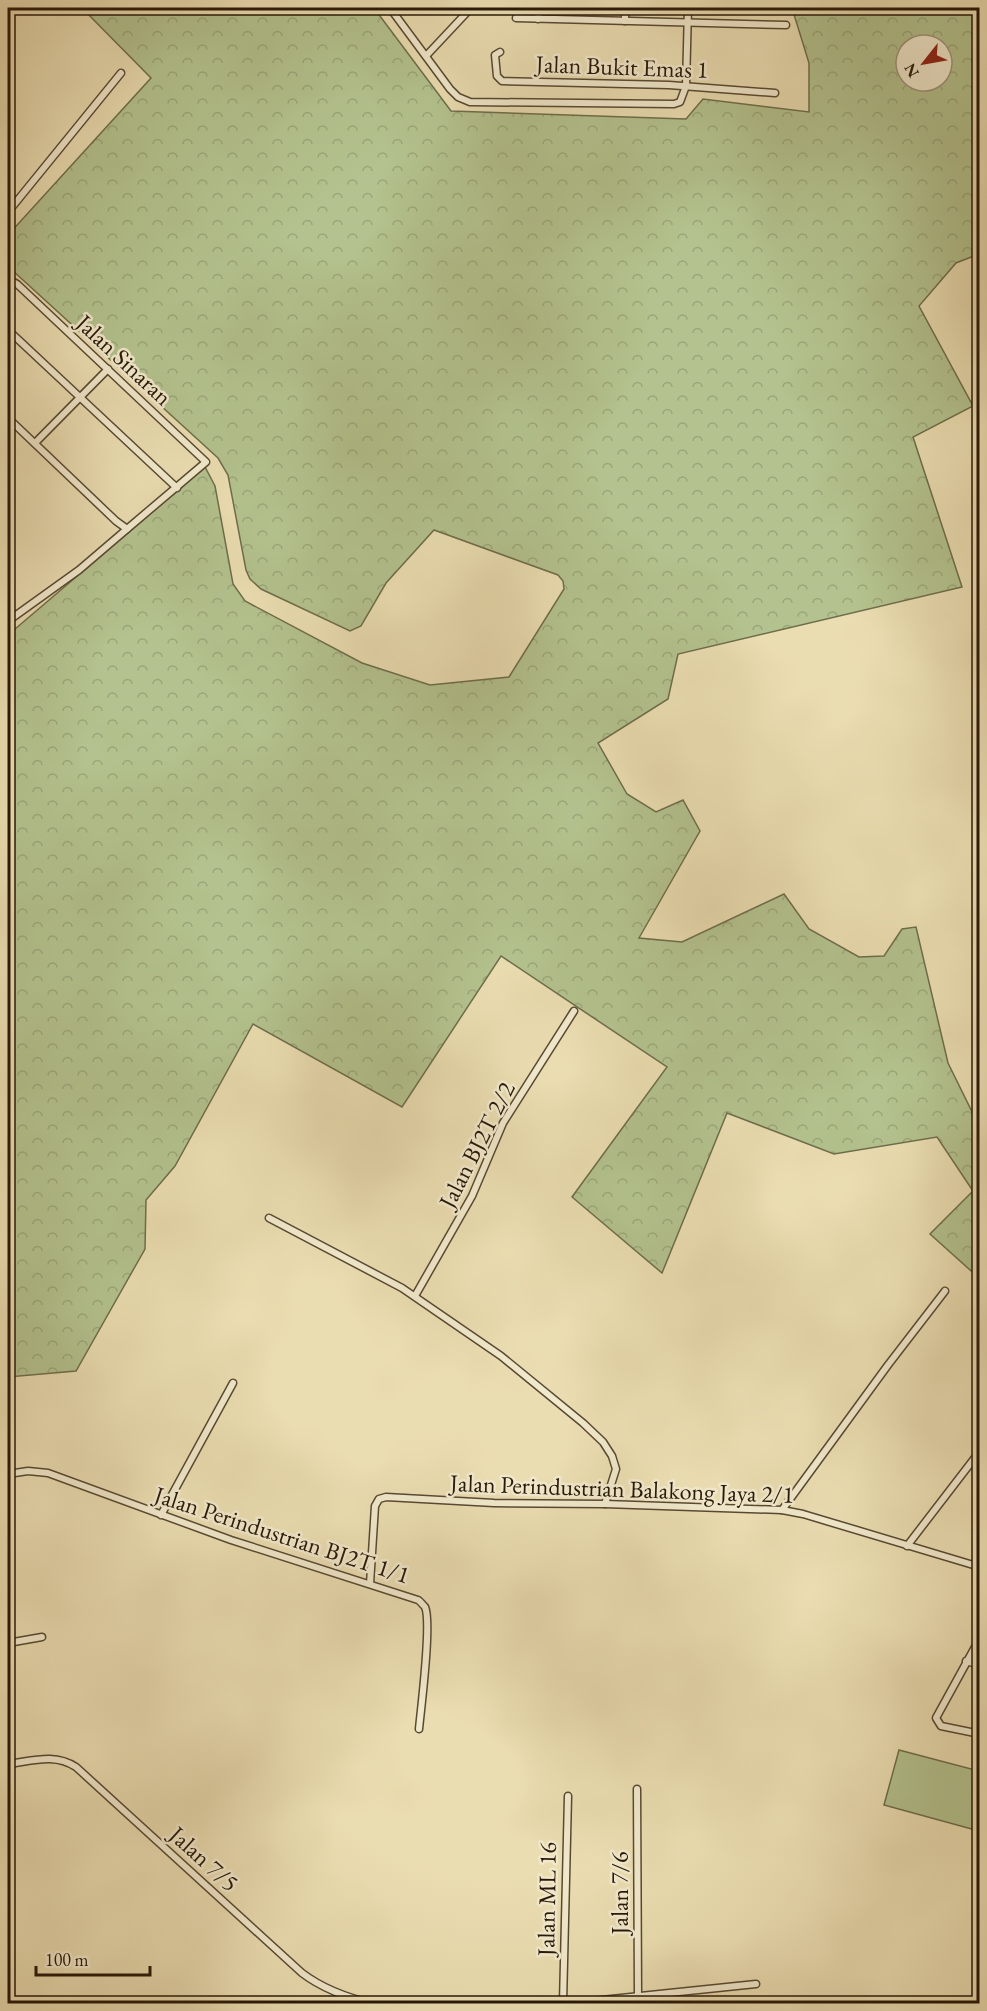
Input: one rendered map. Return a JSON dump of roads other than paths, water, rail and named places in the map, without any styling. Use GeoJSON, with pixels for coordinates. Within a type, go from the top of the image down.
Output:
{"type":"FeatureCollection","features":[{"type":"Feature","properties":{"kind":"street"},"geometry":{"type":"LineString","coordinates":[[390,8],[450,89],[458,97],[470,102],[674,104],[680,102],[686,86],[688,8]]}},
{"type":"Feature","properties":{"kind":"street"},"geometry":{"type":"LineString","coordinates":[[426,56],[471,8]]}},
{"type":"Feature","properties":{"kind":"street"},"geometry":{"type":"LineString","coordinates":[[538,8],[538,19]]}},
{"type":"Feature","properties":{"kind":"street"},"geometry":{"type":"LineString","coordinates":[[625,8],[625,21]]}},
{"type":"Feature","properties":{"kind":"street"},"geometry":{"type":"LineString","coordinates":[[516,18],[786,25]]}},
{"type":"Feature","properties":{"kind":"street","name":"Jalan Bukit Emas 1"},"geometry":{"type":"LineString","coordinates":[[501,52],[495,56],[495,60],[496,76],[502,81],[686,86],[775,93]]}},
{"type":"Feature","properties":{"kind":"street"},"geometry":{"type":"LineString","coordinates":[[8,212],[121,73]]}},
{"type":"Feature","properties":{"kind":"street","name":"Jalan Sinaran"},"geometry":{"type":"LineString","coordinates":[[8,281],[17,284],[206,462],[177,489]]}},
{"type":"Feature","properties":{"kind":"street"},"geometry":{"type":"LineString","coordinates":[[8,330],[177,489],[79,570],[8,621]]}},
{"type":"Feature","properties":{"kind":"street"},"geometry":{"type":"LineString","coordinates":[[35,443],[108,369]]}},
{"type":"Feature","properties":{"kind":"street"},"geometry":{"type":"LineString","coordinates":[[8,418],[127,529]]}},
{"type":"Feature","properties":{"kind":"street","name":"Jalan BJ2T 2/2"},"geometry":{"type":"LineString","coordinates":[[415,1296],[472,1196],[503,1123],[574,1011]]}},
{"type":"Feature","properties":{"kind":"street"},"geometry":{"type":"LineString","coordinates":[[269,1218],[415,1296],[501,1356],[566,1408],[603,1442],[612,1456],[616,1469],[605,1504]]}},
{"type":"Feature","properties":{"kind":"street"},"geometry":{"type":"LineString","coordinates":[[782,1510],[945,1291]]}},
{"type":"Feature","properties":{"kind":"street"},"geometry":{"type":"LineString","coordinates":[[161,1515],[233,1383]]}},
{"type":"Feature","properties":{"kind":"street"},"geometry":{"type":"LineString","coordinates":[[907,1546],[980,1451]]}},
{"type":"Feature","properties":{"kind":"street","name":"Jalan Perindustrian BJ2T 1/1"},"geometry":{"type":"LineString","coordinates":[[8,1474],[28,1471],[48,1473],[231,1540],[418,1600],[424,1606],[426,1615],[419,1729]]}},
{"type":"Feature","properties":{"kind":"street","name":"Jalan Perindustrian Balakong Jaya 2/1"},"geometry":{"type":"LineString","coordinates":[[370,1584],[375,1506],[379,1499],[386,1497],[494,1503],[782,1510],[803,1514],[980,1567]]}},
{"type":"Feature","properties":{"kind":"street"},"geometry":{"type":"LineString","coordinates":[[8,1643],[42,1637]]}},
{"type":"Feature","properties":{"kind":"street"},"geometry":{"type":"LineString","coordinates":[[980,1638],[936,1718],[941,1726],[980,1734]]}},
{"type":"Feature","properties":{"kind":"street"},"geometry":{"type":"LineString","coordinates":[[966,1661],[980,1665]]}},
{"type":"Feature","properties":{"kind":"street","name":"Jalan 7/5"},"geometry":{"type":"LineString","coordinates":[[8,1764],[55,1758],[76,1767],[302,1973],[318,1984],[356,2002],[374,2004]]}},
{"type":"Feature","properties":{"kind":"street","name":"Jalan 7/6"},"geometry":{"type":"LineString","coordinates":[[638,1789],[638,1996]]}},
{"type":"Feature","properties":{"kind":"street","name":"Jalan ML 16"},"geometry":{"type":"LineString","coordinates":[[563,2003],[568,1796]]}},
{"type":"Feature","properties":{"kind":"street"},"geometry":{"type":"LineString","coordinates":[[563,2003],[756,1984]]}}]}
